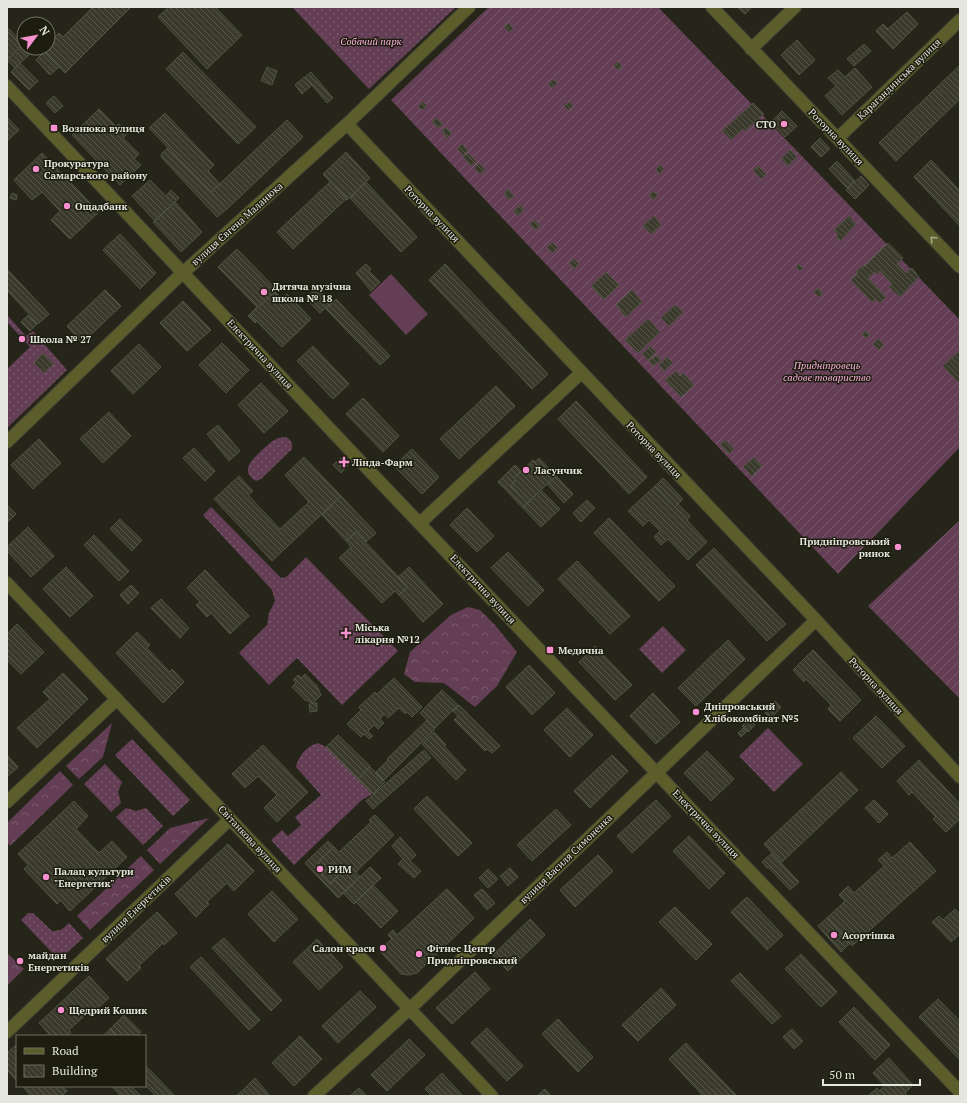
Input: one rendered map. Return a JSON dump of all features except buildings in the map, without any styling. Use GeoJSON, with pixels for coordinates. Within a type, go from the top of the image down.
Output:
{"type":"FeatureCollection","features":[{"type":"Feature","properties":{"kind":"street","name":"вулиця Євгена Маланюка"},"geometry":{"type":"LineString","coordinates":[[7,442],[469,7]]}},
{"type":"Feature","properties":{"kind":"street","name":"Роторна вулиця"},"geometry":{"type":"LineString","coordinates":[[712,7],[960,267]]}},
{"type":"Feature","properties":{"kind":"street"},"geometry":{"type":"LineString","coordinates":[[751,49],[795,7]]}},
{"type":"Feature","properties":{"kind":"street","name":"Карагандинська вулиця"},"geometry":{"type":"LineString","coordinates":[[838,138],[960,20]]}},
{"type":"Feature","properties":{"kind":"street","name":"Електрична вулиця"},"geometry":{"type":"LineString","coordinates":[[7,86],[960,1092]]}},
{"type":"Feature","properties":{"kind":"street","name":"Роторна вулиця"},"geometry":{"type":"LineString","coordinates":[[346,124],[816,620],[960,777]]}},
{"type":"Feature","properties":{"kind":"street"},"geometry":{"type":"LineString","coordinates":[[420,523],[581,373]]}},
{"type":"Feature","properties":{"kind":"street","name":"Світанкова вулиця"},"geometry":{"type":"LineString","coordinates":[[7,583],[409,1010],[492,1096]]}},
{"type":"Feature","properties":{"kind":"street","name":"вулиця Василя Симоненка"},"geometry":{"type":"LineString","coordinates":[[314,1096],[409,1010],[816,620]]}},
{"type":"Feature","properties":{"kind":"street"},"geometry":{"type":"LineString","coordinates":[[7,802],[117,699]]}},
{"type":"Feature","properties":{"kind":"street","name":"вулиця Енергетиків"},"geometry":{"type":"LineString","coordinates":[[7,1032],[230,819]]}},
{"type":"Feature","properties":{"kind":"green space","name":"Собачий парк"},"geometry":{"type":"Polygon","coordinates":[[[292,7],[456,7],[369,89],[292,7]]]}},
{"type":"Feature","properties":{"kind":"green space","name":"Придніпровець садове товариство"},"geometry":{"type":"Polygon","coordinates":[[[489,7],[658,7],[960,320],[960,447],[838,574],[391,100],[489,7]]]}},
{"type":"Feature","properties":{"kind":"green space"},"geometry":{"type":"Polygon","coordinates":[[[391,274],[428,314],[406,335],[369,295],[391,274]]]}},
{"type":"Feature","properties":{"kind":"green space","name":"Школа № 27"},"geometry":{"type":"Polygon","coordinates":[[[7,315],[26,336],[33,331],[67,370],[7,428],[7,369],[30,347],[7,322],[7,315]]]}},
{"type":"Feature","properties":{"kind":"green space"},"geometry":{"type":"Polygon","coordinates":[[[282,437],[290,440],[292,449],[261,479],[256,481],[249,474],[248,470],[251,462],[271,442],[282,437]]]}},
{"type":"Feature","properties":{"kind":"green space"},"geometry":{"type":"Polygon","coordinates":[[[211,507],[281,578],[286,577],[306,557],[398,651],[342,705],[297,658],[269,685],[239,653],[267,625],[269,613],[275,601],[272,590],[203,515],[211,507]]]}},
{"type":"Feature","properties":{"kind":"green space"},"geometry":{"type":"Polygon","coordinates":[[[960,520],[960,699],[868,606],[960,520]]]}},
{"type":"Feature","properties":{"kind":"green space"},"geometry":{"type":"Polygon","coordinates":[[[468,607],[480,610],[495,625],[517,652],[497,686],[475,707],[444,683],[415,682],[404,674],[410,652],[451,615],[468,607]]]}},
{"type":"Feature","properties":{"kind":"green space"},"geometry":{"type":"Polygon","coordinates":[[[663,626],[686,650],[662,673],[639,649],[663,626]]]}},
{"type":"Feature","properties":{"kind":"green space"},"geometry":{"type":"Polygon","coordinates":[[[112,723],[103,757],[79,779],[66,766],[112,723]]]}},
{"type":"Feature","properties":{"kind":"green space"},"geometry":{"type":"Polygon","coordinates":[[[768,728],[803,764],[774,792],[739,756],[768,728]]]}},
{"type":"Feature","properties":{"kind":"green space"},"geometry":{"type":"Polygon","coordinates":[[[132,739],[190,800],[173,816],[115,755],[132,739]]]}},
{"type":"Feature","properties":{"kind":"green space"},"geometry":{"type":"Polygon","coordinates":[[[318,743],[326,747],[372,794],[362,800],[294,865],[271,840],[282,830],[288,836],[301,825],[295,817],[321,795],[296,767],[304,752],[310,746],[318,743]]]}},
{"type":"Feature","properties":{"kind":"green space"},"geometry":{"type":"Polygon","coordinates":[[[105,764],[122,782],[118,792],[121,803],[111,812],[84,784],[105,764]]]}},
{"type":"Feature","properties":{"kind":"green space"},"geometry":{"type":"Polygon","coordinates":[[[60,771],[73,785],[10,846],[7,842],[7,823],[60,771]]]}},
{"type":"Feature","properties":{"kind":"green space"},"geometry":{"type":"Polygon","coordinates":[[[126,808],[136,811],[146,808],[163,826],[143,845],[116,817],[126,808]]]}},
{"type":"Feature","properties":{"kind":"green space"},"geometry":{"type":"Polygon","coordinates":[[[209,818],[160,864],[147,850],[170,828],[209,818]]]}},
{"type":"Feature","properties":{"kind":"green space"},"geometry":{"type":"Polygon","coordinates":[[[141,856],[154,870],[90,930],[77,916],[141,856]]]}},
{"type":"Feature","properties":{"kind":"green space"},"geometry":{"type":"Polygon","coordinates":[[[28,913],[33,913],[52,931],[61,930],[69,923],[83,938],[59,960],[21,920],[28,913]]]}},
{"type":"Feature","properties":{"kind":"green space"},"geometry":{"type":"Polygon","coordinates":[[[7,953],[24,969],[7,986],[7,953]]]}},
{"type":"Feature","properties":{"kind":"place","name":"СТО"},"geometry":{"type":"Point","coordinates":[784,124]}},
{"type":"Feature","properties":{"kind":"place","name":"Вознюка вулиця"},"geometry":{"type":"Point","coordinates":[54,128]}},
{"type":"Feature","properties":{"kind":"place","name":"Прокуратура Самарського району"},"geometry":{"type":"Point","coordinates":[36,169]}},
{"type":"Feature","properties":{"kind":"place","name":"Ощадбанк"},"geometry":{"type":"Point","coordinates":[67,206]}},
{"type":"Feature","properties":{"kind":"place","name":"Дитяча музічна школа № 18"},"geometry":{"type":"Point","coordinates":[264,292]}},
{"type":"Feature","properties":{"kind":"place","name":"Школа № 27"},"geometry":{"type":"Point","coordinates":[22,339]}},
{"type":"Feature","properties":{"kind":"place","name":"Лінда-Фарм"},"geometry":{"type":"Point","coordinates":[344,462]}},
{"type":"Feature","properties":{"kind":"place","name":"Ласунчик"},"geometry":{"type":"Point","coordinates":[526,470]}},
{"type":"Feature","properties":{"kind":"place","name":"Придніпровський ринок"},"geometry":{"type":"Point","coordinates":[898,547]}},
{"type":"Feature","properties":{"kind":"place","name":"Міська лікарня №12"},"geometry":{"type":"Point","coordinates":[346,633]}},
{"type":"Feature","properties":{"kind":"place","name":"Медична"},"geometry":{"type":"Point","coordinates":[550,650]}},
{"type":"Feature","properties":{"kind":"place","name":"Дніпровський Хлібокомбінат №5"},"geometry":{"type":"Point","coordinates":[696,712]}},
{"type":"Feature","properties":{"kind":"place","name":"РИМ"},"geometry":{"type":"Point","coordinates":[320,869]}},
{"type":"Feature","properties":{"kind":"place","name":"Палац культури \"Енергетик\""},"geometry":{"type":"Point","coordinates":[46,877]}},
{"type":"Feature","properties":{"kind":"place","name":"Асортішка"},"geometry":{"type":"Point","coordinates":[834,935]}},
{"type":"Feature","properties":{"kind":"place","name":"Салон краси"},"geometry":{"type":"Point","coordinates":[383,948]}},
{"type":"Feature","properties":{"kind":"place","name":"Фітнес Центр Придніпровський"},"geometry":{"type":"Point","coordinates":[419,954]}},
{"type":"Feature","properties":{"kind":"place","name":"майдан Енергетиків"},"geometry":{"type":"Point","coordinates":[20,961]}},
{"type":"Feature","properties":{"kind":"place","name":"Щедрий Кошик"},"geometry":{"type":"Point","coordinates":[61,1010]}}]}
